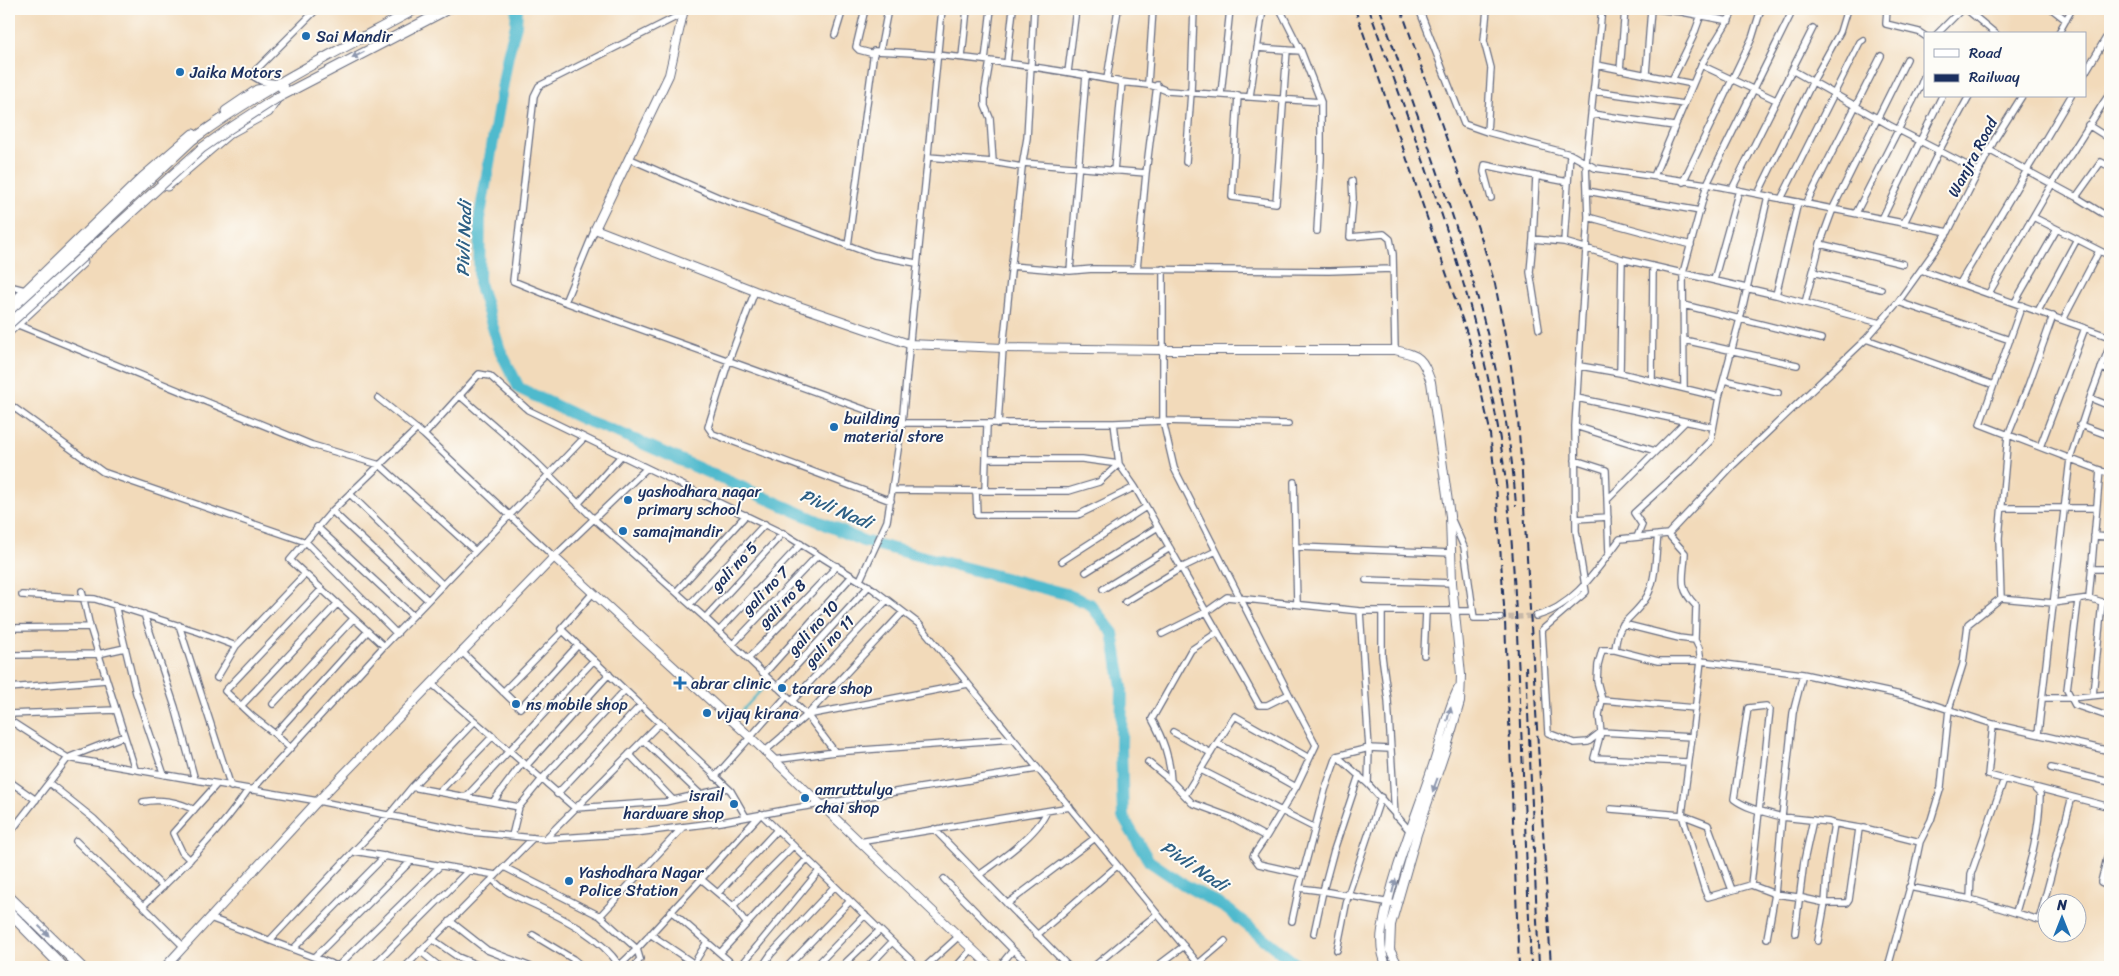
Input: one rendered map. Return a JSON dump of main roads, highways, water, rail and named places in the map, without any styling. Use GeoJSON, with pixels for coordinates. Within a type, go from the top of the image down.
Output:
{"type":"FeatureCollection","features":[{"type":"Feature","properties":{"kind":"highway"},"geometry":{"type":"LineString","coordinates":[[275,85],[282,95]]}},
{"type":"Feature","properties":{"kind":"highway"},"geometry":{"type":"LineString","coordinates":[[9,897],[81,967]]}},
{"type":"Feature","properties":{"kind":"highway"},"geometry":{"type":"LineString","coordinates":[[9,912],[63,967]]}},
{"type":"Feature","properties":{"kind":"main road"},"geometry":{"type":"LineString","coordinates":[[9,312],[192,140],[226,115],[275,85],[416,9]]}},
{"type":"Feature","properties":{"kind":"main road"},"geometry":{"type":"LineString","coordinates":[[11,324],[202,148],[229,128],[282,95],[448,9]]}},
{"type":"Feature","properties":{"kind":"main road"},"geometry":{"type":"LineString","coordinates":[[9,306],[142,178],[189,137],[257,90],[275,85]]}},
{"type":"Feature","properties":{"kind":"waterway","name":"Pivli Nadi"},"geometry":{"type":"LineString","coordinates":[[517,9],[516,25],[508,55],[480,215],[479,283],[500,350],[519,388],[585,420],[617,432],[863,541],[1066,594],[1090,604],[1113,633],[1122,687],[1123,817],[1149,861],[1183,884],[1227,909],[1299,967]]}},
{"type":"Feature","properties":{"kind":"waterway"},"geometry":{"type":"LineString","coordinates":[[735,718],[769,682]]}},
{"type":"Feature","properties":{"kind":"tunnel"},"geometry":{"type":"LineString","coordinates":[[1500,618],[1536,616]]}},
{"type":"Feature","properties":{"kind":"railway"},"geometry":{"type":"LineString","coordinates":[[1355,9],[1469,339],[1489,426],[1496,485],[1505,621],[1519,967]]}},
{"type":"Feature","properties":{"kind":"railway"},"geometry":{"type":"LineString","coordinates":[[1369,9],[1424,162],[1458,265],[1486,369],[1497,422],[1506,485],[1514,581],[1531,967]]}},
{"type":"Feature","properties":{"kind":"railway"},"geometry":{"type":"LineString","coordinates":[[1380,9],[1444,192],[1482,315],[1498,378],[1509,442],[1516,506]]}},
{"type":"Feature","properties":{"kind":"railway"},"geometry":{"type":"LineString","coordinates":[[1401,9],[1481,237],[1495,284],[1510,359],[1518,419],[1522,473],[1551,967]]}},
{"type":"Feature","properties":{"kind":"railway"},"geometry":{"type":"LineString","coordinates":[[1526,666],[1539,967]]}},
{"type":"Feature","properties":{"kind":"place","name":"Sai Mandir"},"geometry":{"type":"Point","coordinates":[306,36]}},
{"type":"Feature","properties":{"kind":"place","name":"Jaika Motors"},"geometry":{"type":"Point","coordinates":[180,72]}},
{"type":"Feature","properties":{"kind":"place","name":"building material store"},"geometry":{"type":"Point","coordinates":[834,427]}},
{"type":"Feature","properties":{"kind":"place","name":"yashodhara nagar primary school"},"geometry":{"type":"Point","coordinates":[628,500]}},
{"type":"Feature","properties":{"kind":"place","name":"samajmandir"},"geometry":{"type":"Point","coordinates":[623,531]}},
{"type":"Feature","properties":{"kind":"place","name":"abrar clinic"},"geometry":{"type":"Point","coordinates":[680,683]}},
{"type":"Feature","properties":{"kind":"place","name":"tarare shop"},"geometry":{"type":"Point","coordinates":[782,688]}},
{"type":"Feature","properties":{"kind":"place","name":"ns mobile shop"},"geometry":{"type":"Point","coordinates":[516,704]}},
{"type":"Feature","properties":{"kind":"place","name":"vijay kirana"},"geometry":{"type":"Point","coordinates":[707,713]}},
{"type":"Feature","properties":{"kind":"place","name":"amruttulya chai shop"},"geometry":{"type":"Point","coordinates":[805,798]}},
{"type":"Feature","properties":{"kind":"place","name":"israil hardware shop"},"geometry":{"type":"Point","coordinates":[734,804]}},
{"type":"Feature","properties":{"kind":"place","name":"Yashodhara Nagar Police Station"},"geometry":{"type":"Point","coordinates":[569,881]}}]}
